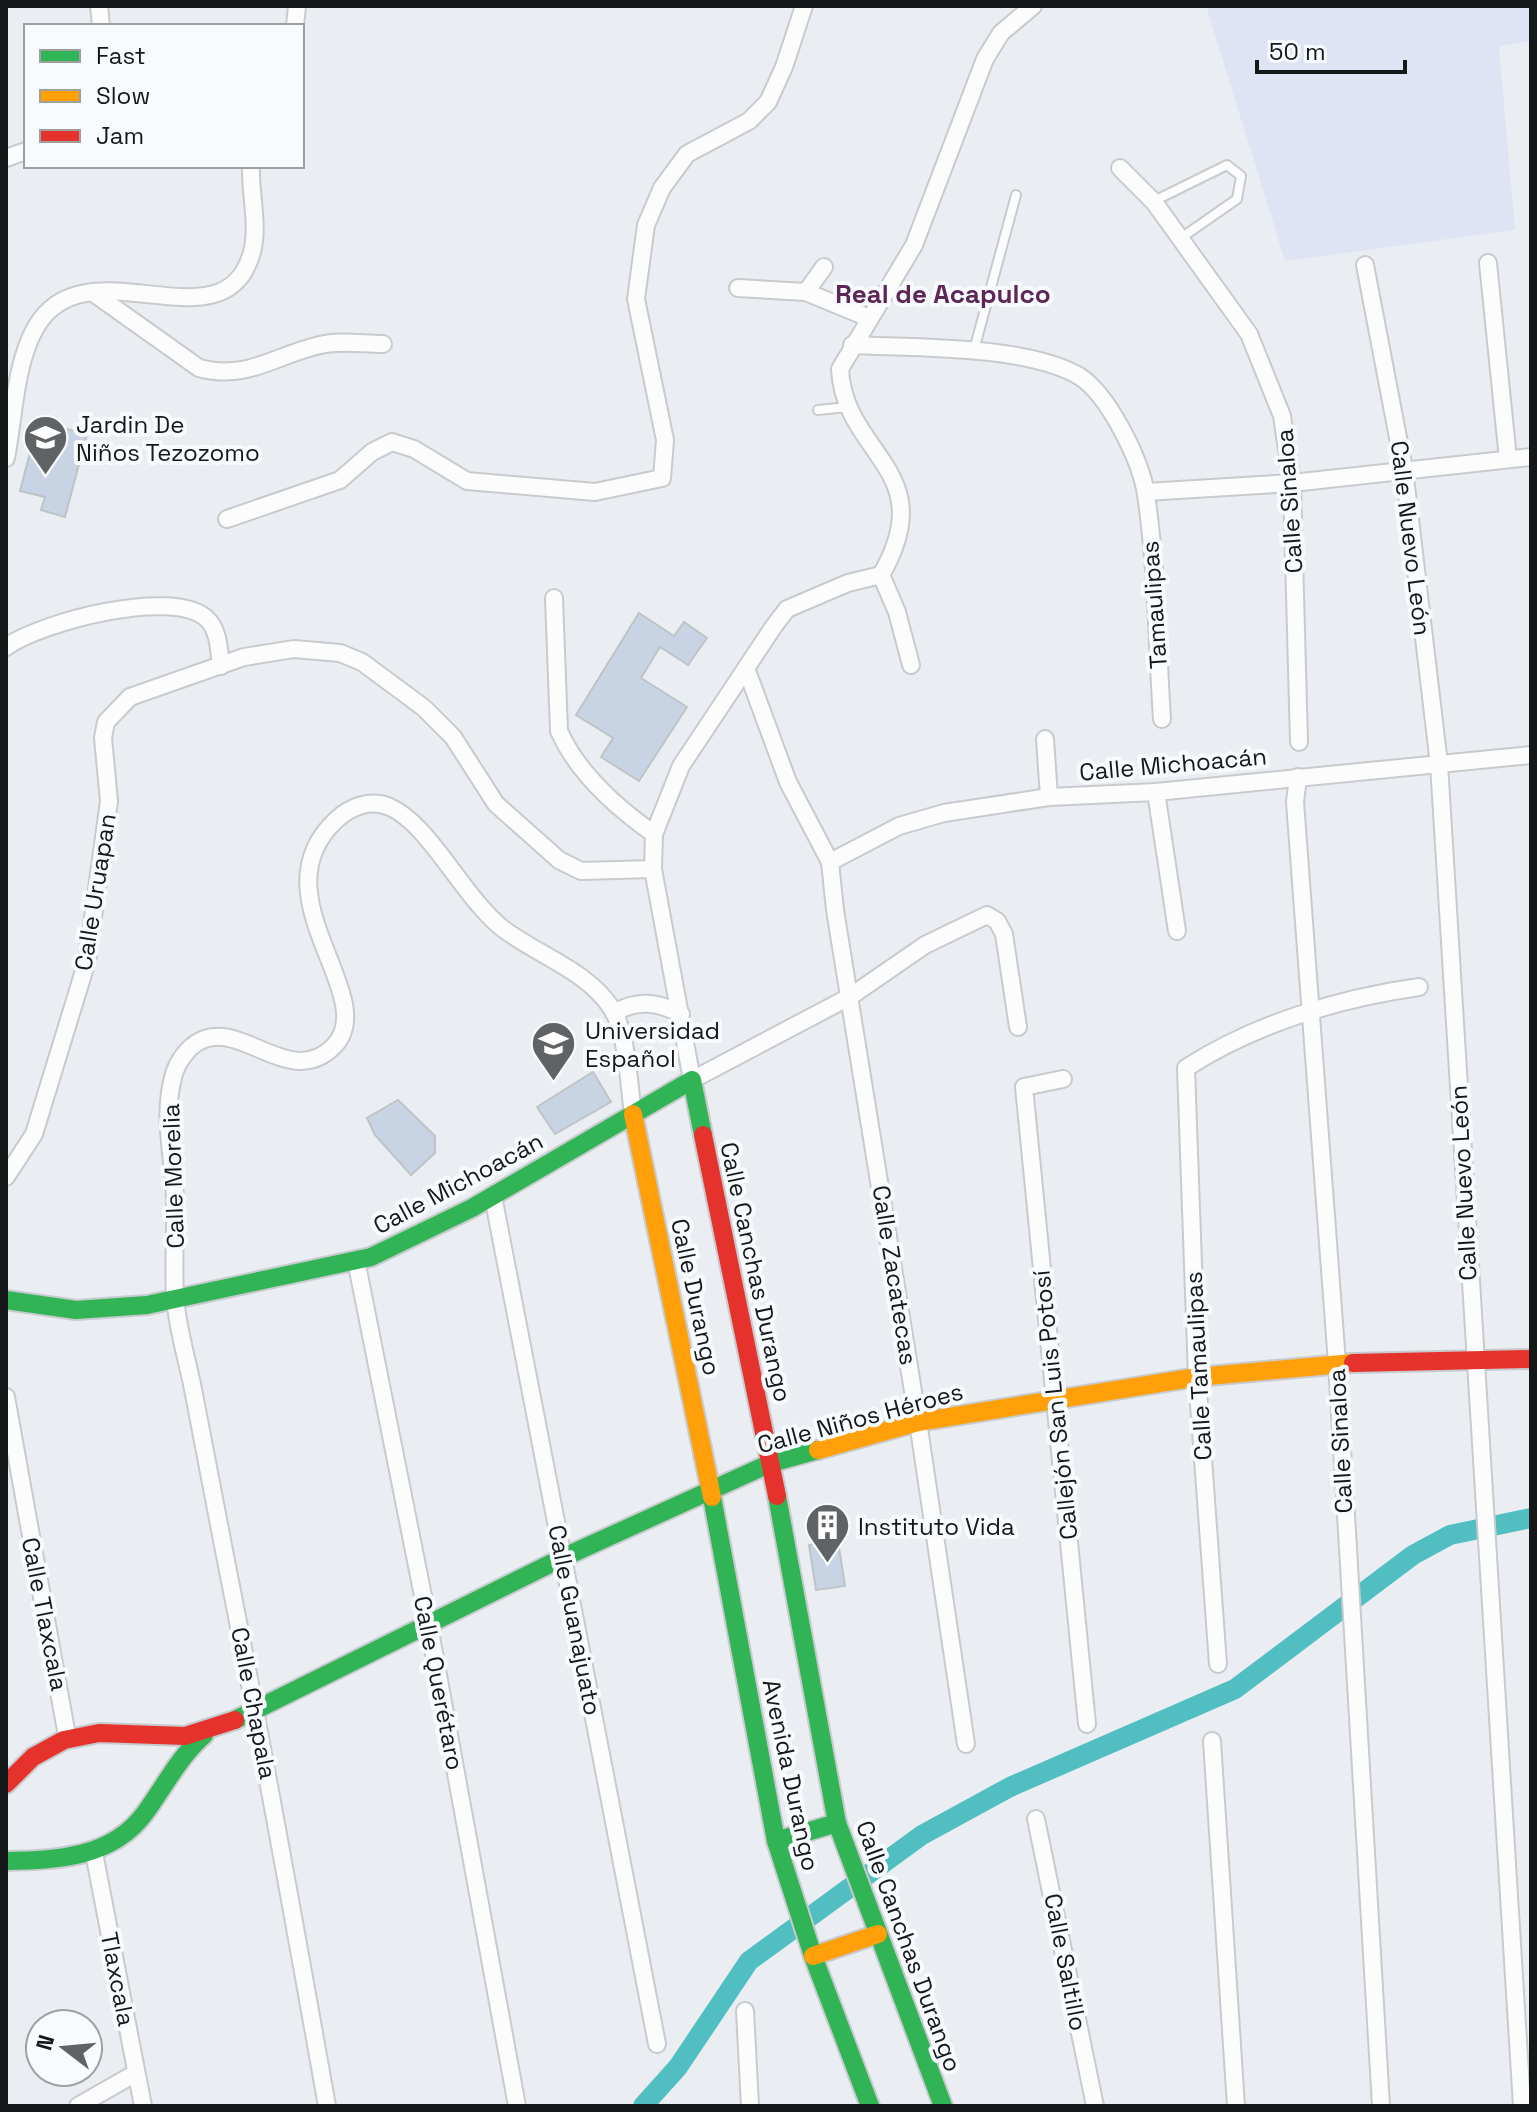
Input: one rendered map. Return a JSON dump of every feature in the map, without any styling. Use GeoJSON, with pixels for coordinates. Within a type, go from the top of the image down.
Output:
{"type":"FeatureCollection","features":[{"type":"Feature","properties":{"kind":"main road","name":"Calle Michoacán"},"geometry":{"type":"LineString","coordinates":[[6,1300],[63,1310],[175,1300],[356,1260],[394,1248],[493,1196],[692,1080]]}},
{"type":"Feature","properties":{"kind":"main road","name":"Calle Canchas Durango"},"geometry":{"type":"LineString","coordinates":[[692,1080],[771,1463],[840,1832],[943,2106]]}},
{"type":"Feature","properties":{"kind":"main road","name":"Calle Durango"},"geometry":{"type":"LineString","coordinates":[[633,1114],[711,1490]]}},
{"type":"Feature","properties":{"kind":"main road","name":"Calle Niños Héroes"},"geometry":{"type":"LineString","coordinates":[[6,1861],[51,1861],[94,1853],[117,1840],[142,1817],[181,1753],[209,1731],[256,1711],[562,1558],[771,1463],[918,1422],[1053,1397],[1197,1377],[1337,1363],[1531,1359]]}},
{"type":"Feature","properties":{"kind":"main road","name":"Avenida Durango"},"geometry":{"type":"LineString","coordinates":[[711,1490],[776,1841],[813,1956],[870,2106]]}},
{"type":"Feature","properties":{"kind":"main road","name":"Calle Niños Héroes"},"geometry":{"type":"LineString","coordinates":[[6,1784],[36,1753],[67,1736],[98,1732],[155,1737],[209,1731]]}},
{"type":"Feature","properties":{"kind":"main road"},"geometry":{"type":"LineString","coordinates":[[155,1737],[170,1769]]}},
{"type":"Feature","properties":{"kind":"main road"},"geometry":{"type":"LineString","coordinates":[[776,1841],[840,1832]]}},
{"type":"Feature","properties":{"kind":"main road"},"geometry":{"type":"LineString","coordinates":[[813,1956],[878,1934]]}},
{"type":"Feature","properties":{"kind":"street"},"geometry":{"type":"LineString","coordinates":[[227,519],[340,480],[372,452],[392,442],[414,449],[467,481],[595,492],[662,478],[665,440],[636,299],[646,225],[662,188],[687,154],[749,121],[768,102],[784,67],[804,6]]}},
{"type":"Feature","properties":{"kind":"street"},"geometry":{"type":"LineString","coordinates":[[911,665],[897,612],[881,575],[900,535],[902,509],[896,480],[849,407],[841,390],[840,369],[920,233],[985,59],[1001,33],[1033,6]]}},
{"type":"Feature","properties":{"kind":"street"},"geometry":{"type":"LineString","coordinates":[[6,458],[27,346],[37,324],[70,297],[92,292],[120,289],[196,299],[213,297],[229,289],[244,271],[253,249],[251,168]]}},
{"type":"Feature","properties":{"kind":"street","name":"Calle Sinaloa"},"geometry":{"type":"LineString","coordinates":[[1120,168],[1154,202],[1249,334],[1282,416],[1292,483],[1299,742]]}},
{"type":"Feature","properties":{"kind":"street"},"geometry":{"type":"LineString","coordinates":[[1488,263],[1508,459]]}},
{"type":"Feature","properties":{"kind":"street","name":"Calle Nuevo León"},"geometry":{"type":"LineString","coordinates":[[1365,265],[1404,469],[1439,764],[1522,2106]]}},
{"type":"Feature","properties":{"kind":"street"},"geometry":{"type":"LineString","coordinates":[[806,292],[824,267]]}},
{"type":"Feature","properties":{"kind":"street"},"geometry":{"type":"LineString","coordinates":[[738,288],[806,292],[869,318]]}},
{"type":"Feature","properties":{"kind":"street"},"geometry":{"type":"LineString","coordinates":[[92,292],[199,368],[220,374],[239,373],[324,344],[383,344]]}},
{"type":"Feature","properties":{"kind":"street"},"geometry":{"type":"LineString","coordinates":[[852,345],[974,351],[1052,364],[1078,376],[1097,390],[1127,442],[1146,492],[1292,483],[1531,457]]}},
{"type":"Feature","properties":{"kind":"street","name":"Tamaulipas"},"geometry":{"type":"LineString","coordinates":[[1146,492],[1162,719]]}},
{"type":"Feature","properties":{"kind":"street","name":"Calle Canchas Durango"},"geometry":{"type":"LineString","coordinates":[[692,1080],[653,869],[654,834],[681,766],[787,609],[848,583],[881,575]]}},
{"type":"Feature","properties":{"kind":"street"},"geometry":{"type":"LineString","coordinates":[[554,598],[559,731],[568,751],[605,794],[654,834]]}},
{"type":"Feature","properties":{"kind":"street"},"geometry":{"type":"LineString","coordinates":[[6,647],[19,638],[97,613],[173,606],[195,610],[210,621],[221,666]]}},
{"type":"Feature","properties":{"kind":"street","name":"Calle Uruapan"},"geometry":{"type":"LineString","coordinates":[[6,1177],[34,1134],[87,961],[109,801],[103,738],[106,722],[116,707],[130,697],[244,657],[294,649],[340,653],[362,662],[424,708],[453,737],[496,804],[559,860],[581,871],[653,869]]}},
{"type":"Feature","properties":{"kind":"street"},"geometry":{"type":"LineString","coordinates":[[746,668],[788,782],[830,862]]}},
{"type":"Feature","properties":{"kind":"street"},"geometry":{"type":"LineString","coordinates":[[1045,739],[1049,797]]}},
{"type":"Feature","properties":{"kind":"street","name":"Calle Michoacán"},"geometry":{"type":"LineString","coordinates":[[830,862],[899,826],[944,813],[1049,797],[1156,792],[1531,755]]}},
{"type":"Feature","properties":{"kind":"street","name":"Calle Sinaloa"},"geometry":{"type":"LineString","coordinates":[[1298,777],[1295,802],[1308,1014],[1337,1363],[1344,1528],[1381,2106]]}},
{"type":"Feature","properties":{"kind":"street"},"geometry":{"type":"LineString","coordinates":[[1156,792],[1177,931]]}},
{"type":"Feature","properties":{"kind":"street","name":"Calle Morelia"},"geometry":{"type":"LineString","coordinates":[[175,1300],[175,1198],[169,1108],[172,1079],[183,1056],[197,1042],[214,1037],[232,1038],[296,1063],[311,1061],[330,1050],[342,1036],[346,1007],[315,924],[309,872],[312,848],[338,818],[367,803],[385,805],[408,817],[458,882],[501,927],[574,973],[612,1009]]}},
{"type":"Feature","properties":{"kind":"street","name":"Calle Zacatecas"},"geometry":{"type":"LineString","coordinates":[[830,862],[966,1744]]}},
{"type":"Feature","properties":{"kind":"street","name":"Calle Michoacán"},"geometry":{"type":"LineString","coordinates":[[692,1080],[851,996],[925,945],[987,915],[997,921],[1004,934],[1018,1027]]}},
{"type":"Feature","properties":{"kind":"street"},"geometry":{"type":"LineString","coordinates":[[1308,1014],[1373,994],[1419,987]]}},
{"type":"Feature","properties":{"kind":"street"},"geometry":{"type":"LineString","coordinates":[[633,1114],[612,1009],[648,1003],[681,1014]]}},
{"type":"Feature","properties":{"kind":"street","name":"Calle Tamaulipas"},"geometry":{"type":"LineString","coordinates":[[1218,1664],[1197,1377],[1186,1068],[1281,1022],[1308,1014]]}},
{"type":"Feature","properties":{"kind":"street","name":"Callejón San Luis Potosí"},"geometry":{"type":"LineString","coordinates":[[1063,1079],[1024,1087],[1087,1724]]}},
{"type":"Feature","properties":{"kind":"street","name":"Calle Guanajuato"},"geometry":{"type":"LineString","coordinates":[[493,1196],[657,2044]]}},
{"type":"Feature","properties":{"kind":"street","name":"Calle Querétaro"},"geometry":{"type":"LineString","coordinates":[[356,1260],[429,1626],[517,2106]]}},
{"type":"Feature","properties":{"kind":"street","name":"Calle Chapala"},"geometry":{"type":"LineString","coordinates":[[175,1300],[256,1711],[327,2106]]}},
{"type":"Feature","properties":{"kind":"street","name":"Calle Tlaxcala"},"geometry":{"type":"LineString","coordinates":[[6,1397],[14,1490],[67,1736]]}},
{"type":"Feature","properties":{"kind":"street"},"geometry":{"type":"LineString","coordinates":[[1212,1741],[1236,2106]]}},
{"type":"Feature","properties":{"kind":"street","name":"Calle Saltillo"},"geometry":{"type":"LineString","coordinates":[[1036,1819],[1095,2106]]}},
{"type":"Feature","properties":{"kind":"street","name":"Tlaxcala"},"geometry":{"type":"LineString","coordinates":[[94,1853],[143,2106]]}},
{"type":"Feature","properties":{"kind":"street"},"geometry":{"type":"LineString","coordinates":[[745,2011],[750,2106]]}},
{"type":"Feature","properties":{"kind":"street"},"geometry":{"type":"LineString","coordinates":[[78,2106],[136,2073]]}},
{"type":"Feature","properties":{"kind":"lane"},"geometry":{"type":"LineString","coordinates":[[1154,202],[1227,165],[1241,176],[1237,199],[1180,238]]}},
{"type":"Feature","properties":{"kind":"lane"},"geometry":{"type":"LineString","coordinates":[[974,351],[1016,195]]}},
{"type":"Feature","properties":{"kind":"lane"},"geometry":{"type":"LineString","coordinates":[[818,410],[849,407]]}},
{"type":"Feature","properties":{"kind":"shaded area"},"geometry":{"type":"Polygon","coordinates":[[[1206,6],[1531,6],[1531,41],[1499,46],[1515,230],[1285,261],[1206,6]]]}},
{"type":"Feature","properties":{"kind":"building","name":"Jardin De Niños Tezozomo"},"geometry":{"type":"Polygon","coordinates":[[[38,422],[87,434],[65,517],[41,510],[45,497],[20,491],[38,422]]]}},
{"type":"Feature","properties":{"kind":"building"},"geometry":{"type":"Polygon","coordinates":[[[639,613],[674,636],[684,622],[707,638],[688,665],[660,647],[641,678],[687,707],[639,781],[601,757],[613,738],[576,715],[639,613]]]}},
{"type":"Feature","properties":{"kind":"building"},"geometry":{"type":"Polygon","coordinates":[[[593,1072],[611,1102],[555,1134],[537,1107],[593,1072]]]}},
{"type":"Feature","properties":{"kind":"building"},"geometry":{"type":"Polygon","coordinates":[[[398,1100],[435,1136],[435,1153],[411,1175],[375,1135],[367,1118],[398,1100]]]}},
{"type":"Feature","properties":{"kind":"building","name":"Instituto Vida"},"geometry":{"type":"Polygon","coordinates":[[[838,1541],[845,1586],[816,1590],[809,1545],[838,1541]]]}},
{"type":"Feature","properties":{"kind":"waterway"},"geometry":{"type":"LineString","coordinates":[[643,2106],[678,2067],[749,1961],[922,1835],[1010,1787],[1235,1689],[1413,1555],[1450,1535],[1531,1518]]}},
{"type":"Feature","properties":{"kind":"traffic: fast"},"geometry":{"type":"LineString","coordinates":[[6,1300],[76,1310],[147,1305],[371,1257],[472,1208],[692,1080],[703,1135]]}},
{"type":"Feature","properties":{"kind":"traffic: fast"},"geometry":{"type":"LineString","coordinates":[[235,1720],[562,1558],[771,1463],[818,1450]]}},
{"type":"Feature","properties":{"kind":"traffic: fast"},"geometry":{"type":"LineString","coordinates":[[777,1496],[837,1823],[943,2106]]}},
{"type":"Feature","properties":{"kind":"traffic: fast"},"geometry":{"type":"LineString","coordinates":[[712,1497],[776,1841],[813,1956],[870,2106]]}},
{"type":"Feature","properties":{"kind":"traffic: fast"},"geometry":{"type":"LineString","coordinates":[[6,1861],[82,1854],[117,1839],[145,1813],[179,1763],[204,1735]]}},
{"type":"Feature","properties":{"kind":"traffic: fast"},"geometry":{"type":"LineString","coordinates":[[776,1841],[837,1823]]}},
{"type":"Feature","properties":{"kind":"traffic: slow"},"geometry":{"type":"LineString","coordinates":[[633,1114],[712,1497]]}},
{"type":"Feature","properties":{"kind":"traffic: slow"},"geometry":{"type":"LineString","coordinates":[[818,1450],[918,1422],[1197,1377],[1353,1363]]}},
{"type":"Feature","properties":{"kind":"traffic: slow"},"geometry":{"type":"LineString","coordinates":[[813,1956],[878,1934]]}},
{"type":"Feature","properties":{"kind":"traffic: jam"},"geometry":{"type":"LineString","coordinates":[[703,1135],[777,1496]]}},
{"type":"Feature","properties":{"kind":"traffic: jam"},"geometry":{"type":"LineString","coordinates":[[1353,1363],[1531,1359]]}},
{"type":"Feature","properties":{"kind":"traffic: jam"},"geometry":{"type":"LineString","coordinates":[[6,1784],[33,1757],[64,1740],[99,1733],[185,1736],[235,1720]]}},
{"type":"Feature","properties":{"kind":"place","name":"Jardin De Niños Tezozomo"},"geometry":{"type":"Point","coordinates":[45,477]}},
{"type":"Feature","properties":{"kind":"place","name":"Universidad Español"},"geometry":{"type":"Point","coordinates":[554,1083]}},
{"type":"Feature","properties":{"kind":"place","name":"Instituto Vida"},"geometry":{"type":"Point","coordinates":[827,1565]}},
{"type":"Feature","properties":{"kind":"district","name":"Real de Acapulco"},"geometry":{"type":"Point","coordinates":[943,294]}}]}
